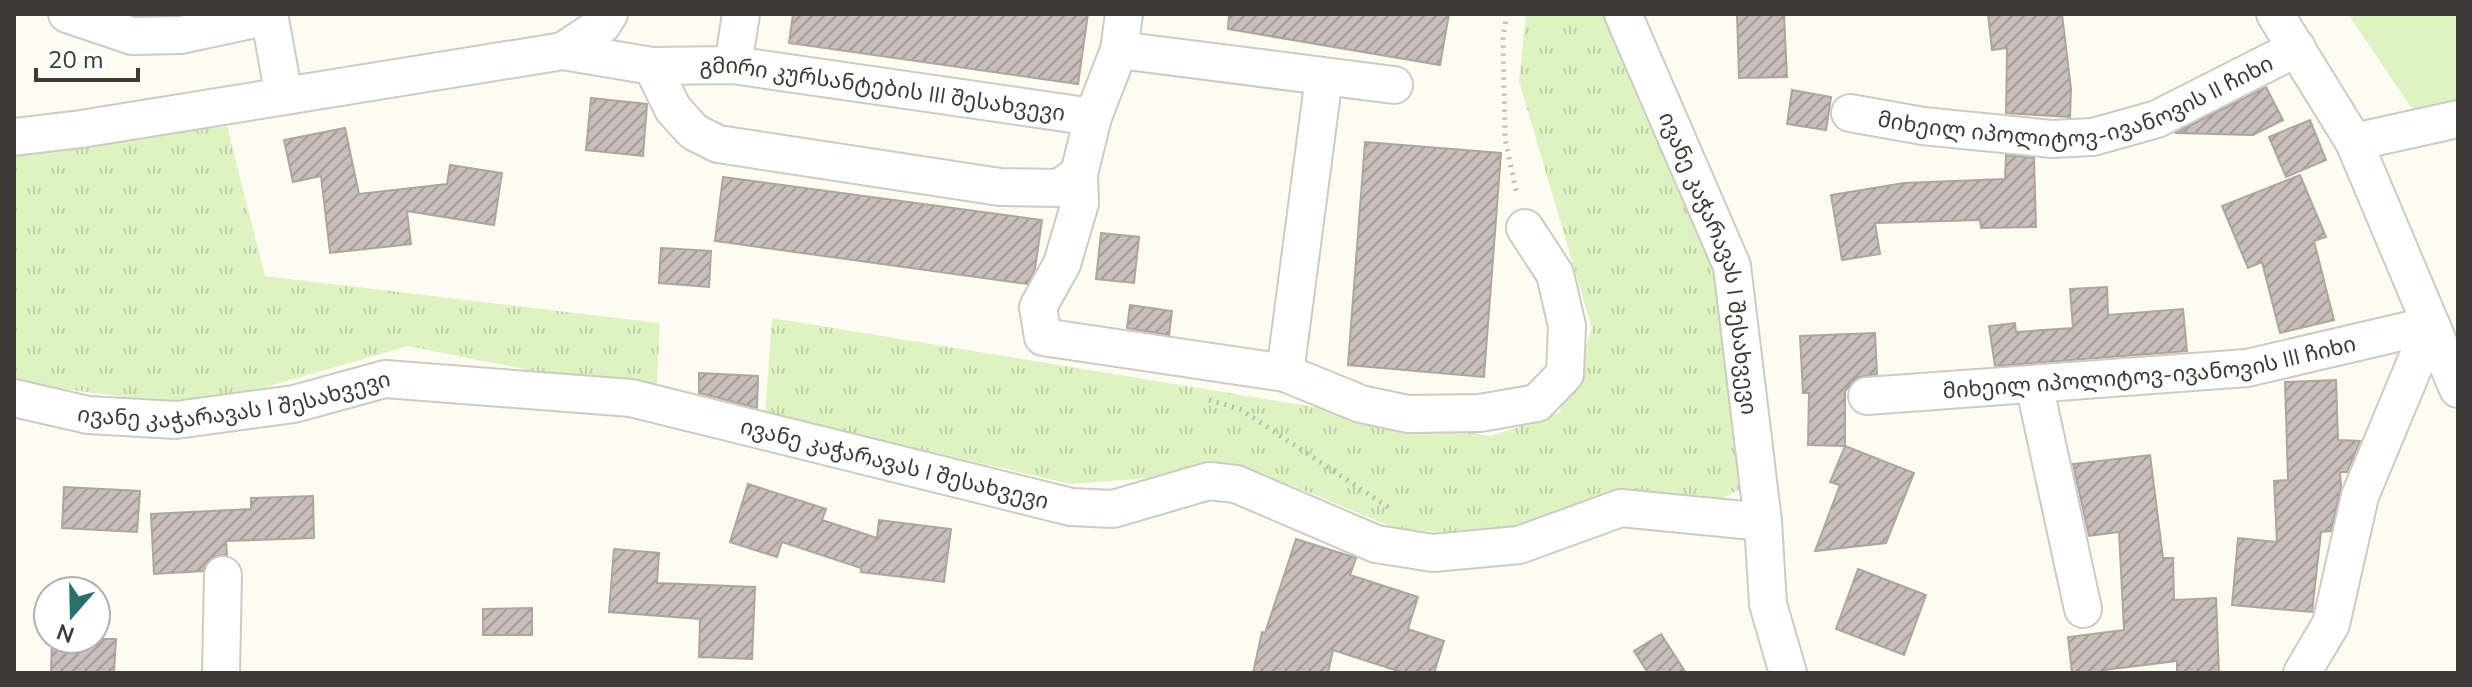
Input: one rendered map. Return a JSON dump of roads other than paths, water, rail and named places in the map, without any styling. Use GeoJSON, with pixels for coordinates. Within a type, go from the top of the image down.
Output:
{"type":"FeatureCollection","features":[{"type":"Feature","properties":{"kind":"street"},"geometry":{"type":"LineString","coordinates":[[67,14],[132,36],[181,35],[269,15],[284,96]]}},
{"type":"Feature","properties":{"kind":"street"},"geometry":{"type":"LineString","coordinates":[[14,137],[81,129],[563,51],[602,25],[609,14]]}},
{"type":"Feature","properties":{"kind":"street"},"geometry":{"type":"LineString","coordinates":[[733,65],[741,14]]}},
{"type":"Feature","properties":{"kind":"street","name":"გმირი კურსანტების III შესახვევი"},"geometry":{"type":"LineString","coordinates":[[563,51],[652,66],[733,65],[1093,117],[1119,50],[1124,14]]}},
{"type":"Feature","properties":{"kind":"street","name":"ივანე კაჭარავას I შესახვევი"},"geometry":{"type":"LineString","coordinates":[[1623,14],[1732,266],[1763,522],[1768,604],[1788,673]]}},
{"type":"Feature","properties":{"kind":"street"},"geometry":{"type":"LineString","coordinates":[[2275,14],[2354,142],[2458,389]]}},
{"type":"Feature","properties":{"kind":"street","name":"მიხეილ იპოლიტოვ-ივანოვის II ჩიხი"},"geometry":{"type":"LineString","coordinates":[[1850,113],[1923,126],[2052,139],[2093,137],[2157,119],[2297,48]]}},
{"type":"Feature","properties":{"kind":"street"},"geometry":{"type":"LineString","coordinates":[[1119,50],[1394,85]]}},
{"type":"Feature","properties":{"kind":"street"},"geometry":{"type":"LineString","coordinates":[[652,66],[673,109],[694,132],[718,144],[1000,187],[1059,188],[1079,174]]}},
{"type":"Feature","properties":{"kind":"street"},"geometry":{"type":"LineString","coordinates":[[1285,373],[1324,77]]}},
{"type":"Feature","properties":{"kind":"street"},"geometry":{"type":"LineString","coordinates":[[1093,117],[1079,174],[1080,203],[1062,264],[1038,307],[1043,337],[1285,373],[1361,404],[1408,414],[1480,413],[1537,403],[1565,374],[1567,326],[1555,274],[1525,228]]}},
{"type":"Feature","properties":{"kind":"street"},"geometry":{"type":"LineString","coordinates":[[2354,142],[2458,119]]}},
{"type":"Feature","properties":{"kind":"street"},"geometry":{"type":"LineString","coordinates":[[2302,673],[2331,624],[2360,496],[2431,325]]}},
{"type":"Feature","properties":{"kind":"street","name":"მიხეილ იპოლიტოვ-ივანოვის III ჩიხი"},"geometry":{"type":"LineString","coordinates":[[1867,396],[2247,368],[2431,325]]}},
{"type":"Feature","properties":{"kind":"street","name":"ივანე კაჭარავას I შესახვევი"},"geometry":{"type":"LineString","coordinates":[[14,398],[88,415],[176,420],[294,404],[385,379],[631,398],[1071,507],[1113,509],[1209,481],[1236,484],[1376,544],[1433,553],[1519,545],[1621,508],[1763,522]]}},
{"type":"Feature","properties":{"kind":"street"},"geometry":{"type":"LineString","coordinates":[[2034,384],[2083,609]]}},
{"type":"Feature","properties":{"kind":"street"},"geometry":{"type":"LineString","coordinates":[[221,673],[223,575]]}}]}
